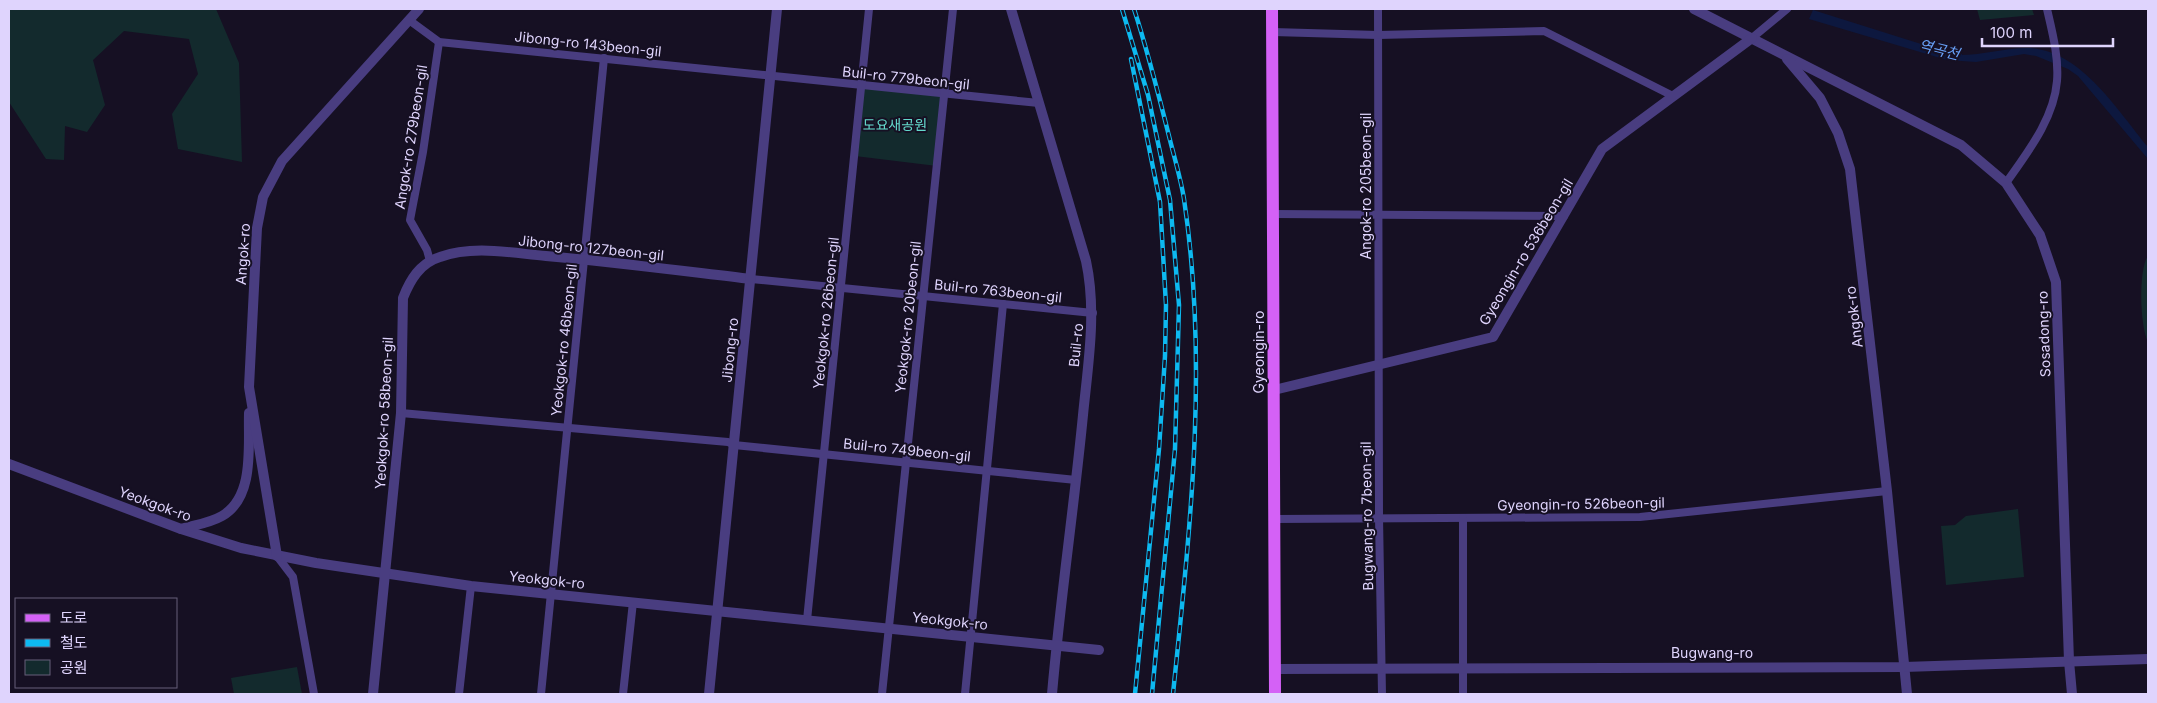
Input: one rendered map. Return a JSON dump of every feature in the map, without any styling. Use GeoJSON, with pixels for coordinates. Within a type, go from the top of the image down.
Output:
{"type":"FeatureCollection","features":[{"type":"Feature","properties":{"kind":"main road","name":"Gyeongin-ro"},"geometry":{"type":"LineString","coordinates":[[1272,9],[1275,694]]}},
{"type":"Feature","properties":{"kind":"street","name":"Angok-ro"},"geometry":{"type":"LineString","coordinates":[[277,556],[249,387],[258,228],[263,196],[282,161],[419,9]]}},
{"type":"Feature","properties":{"kind":"street","name":"Jibong-ro"},"geometry":{"type":"LineString","coordinates":[[709,694],[777,9]]}},
{"type":"Feature","properties":{"kind":"street","name":"Yeokgok-ro 26beon-gil"},"geometry":{"type":"LineString","coordinates":[[806,620],[825,454],[869,9]]}},
{"type":"Feature","properties":{"kind":"street","name":"Yeokgok-ro 20beon-gil"},"geometry":{"type":"LineString","coordinates":[[882,694],[953,9]]}},
{"type":"Feature","properties":{"kind":"street","name":"Buil-ro"},"geometry":{"type":"LineString","coordinates":[[1011,9],[1086,261],[1090,279],[1093,313],[1052,694]]}},
{"type":"Feature","properties":{"kind":"street","name":"Angok-ro 205beon-gil"},"geometry":{"type":"LineString","coordinates":[[1378,9],[1378,363]]}},
{"type":"Feature","properties":{"kind":"street","name":"Angok-ro"},"geometry":{"type":"LineString","coordinates":[[1694,9],[1784,54],[1820,98],[1838,133],[1850,169],[1887,491],[1906,694]]}},
{"type":"Feature","properties":{"kind":"street"},"geometry":{"type":"LineString","coordinates":[[1752,38],[1787,9]]}},
{"type":"Feature","properties":{"kind":"street"},"geometry":{"type":"LineString","coordinates":[[2006,183],[2036,139],[2051,107],[2057,81],[2052,30],[2047,9]]}},
{"type":"Feature","properties":{"kind":"street"},"geometry":{"type":"LineString","coordinates":[[410,20],[439,42]]}},
{"type":"Feature","properties":{"kind":"street"},"geometry":{"type":"LineString","coordinates":[[1273,32],[1378,35],[1544,31],[1673,96]]}},
{"type":"Feature","properties":{"kind":"street","name":"Gyeongin-ro 536beon-gil"},"geometry":{"type":"LineString","coordinates":[[1274,390],[1378,363],[1493,337],[1602,149],[1752,38]]}},
{"type":"Feature","properties":{"kind":"street","name":"Jibong-ro 143beon-gil"},"geometry":{"type":"LineString","coordinates":[[439,42],[771,77]]}},
{"type":"Feature","properties":{"kind":"street","name":"Angok-ro 279beon-gil"},"geometry":{"type":"LineString","coordinates":[[430,261],[427,250],[410,220],[423,152],[439,42]]}},
{"type":"Feature","properties":{"kind":"street","name":"Sosadong-ro"},"geometry":{"type":"LineString","coordinates":[[1784,54],[1961,145],[2006,183],[2040,235],[2056,282],[2069,661],[2072,694]]}},
{"type":"Feature","properties":{"kind":"street","name":"Yeokgok-ro 46beon-gil"},"geometry":{"type":"LineString","coordinates":[[541,694],[604,58]]}},
{"type":"Feature","properties":{"kind":"street","name":"Buil-ro 779beon-gil"},"geometry":{"type":"LineString","coordinates":[[771,77],[1039,103]]}},
{"type":"Feature","properties":{"kind":"street"},"geometry":{"type":"LineString","coordinates":[[1273,214],[1564,216]]}},
{"type":"Feature","properties":{"kind":"street","name":"Jibong-ro 127beon-gil"},"geometry":{"type":"LineString","coordinates":[[430,261],[452,253],[476,250],[751,279]]}},
{"type":"Feature","properties":{"kind":"street","name":"Yeokgok-ro 58beon-gil"},"geometry":{"type":"LineString","coordinates":[[373,694],[400,413],[403,298],[408,284],[430,261]]}},
{"type":"Feature","properties":{"kind":"street","name":"Buil-ro 763beon-gil"},"geometry":{"type":"LineString","coordinates":[[751,279],[1093,313]]}},
{"type":"Feature","properties":{"kind":"street"},"geometry":{"type":"LineString","coordinates":[[964,694],[1003,304]]}},
{"type":"Feature","properties":{"kind":"street","name":"Bugwang-ro 7beon-gil"},"geometry":{"type":"LineString","coordinates":[[1378,363],[1382,694]]}},
{"type":"Feature","properties":{"kind":"street"},"geometry":{"type":"LineString","coordinates":[[181,529],[223,516],[233,508],[241,494],[248,468],[249,387]]}},
{"type":"Feature","properties":{"kind":"street","name":"Buil-ro 749beon-gil"},"geometry":{"type":"LineString","coordinates":[[400,413],[728,442],[734,445],[1076,480]]}},
{"type":"Feature","properties":{"kind":"street","name":"Yeokgok-ro"},"geometry":{"type":"LineString","coordinates":[[9,464],[181,529],[277,556],[471,586],[1099,650]]}},
{"type":"Feature","properties":{"kind":"street","name":"Gyeongin-ro 526beon-gil"},"geometry":{"type":"LineString","coordinates":[[1275,519],[1640,517],[1887,491]]}},
{"type":"Feature","properties":{"kind":"street"},"geometry":{"type":"LineString","coordinates":[[1463,694],[1464,518]]}},
{"type":"Feature","properties":{"kind":"street"},"geometry":{"type":"LineString","coordinates":[[277,556],[293,577],[314,694]]}},
{"type":"Feature","properties":{"kind":"street"},"geometry":{"type":"LineString","coordinates":[[459,694],[471,586]]}},
{"type":"Feature","properties":{"kind":"street"},"geometry":{"type":"LineString","coordinates":[[623,694],[633,602]]}},
{"type":"Feature","properties":{"kind":"street","name":"Bugwang-ro"},"geometry":{"type":"LineString","coordinates":[[1275,669],[1904,667],[2148,659]]}},
{"type":"Feature","properties":{"kind":"green space"},"geometry":{"type":"Polygon","coordinates":[[[9,9],[216,9],[239,63],[242,162],[178,149],[172,114],[198,74],[189,39],[124,31],[93,60],[105,105],[87,132],[65,126],[64,160],[46,159],[9,102],[9,9]]]}},
{"type":"Feature","properties":{"kind":"green space"},"geometry":{"type":"Polygon","coordinates":[[[1977,9],[2032,9],[2034,15],[1980,20],[1977,9]]]}},
{"type":"Feature","properties":{"kind":"green space","name":"도요새공원"},"geometry":{"type":"Polygon","coordinates":[[[862,85],[945,95],[937,166],[855,156],[862,85]]]}},
{"type":"Feature","properties":{"kind":"green space"},"geometry":{"type":"Polygon","coordinates":[[[2148,256],[2148,342],[2143,324],[2141,285],[2148,256]]]}},
{"type":"Feature","properties":{"kind":"green space"},"geometry":{"type":"Polygon","coordinates":[[[2018,509],[2024,577],[1946,585],[1941,526],[1955,525],[1966,516],[2018,509]]]}},
{"type":"Feature","properties":{"kind":"green space"},"geometry":{"type":"Polygon","coordinates":[[[297,667],[302,694],[234,694],[231,678],[297,667]]]}},
{"type":"Feature","properties":{"kind":"water"},"geometry":{"type":"Polygon","coordinates":[[[1813,10],[1956,55],[2028,48],[2047,51],[2081,70],[2111,100],[2148,147],[2148,159],[2078,76],[2068,69],[2036,56],[2024,54],[1976,62],[1947,60],[1809,19],[1813,10]]]}},
{"type":"Feature","properties":{"kind":"waterway","name":"역곡천"},"geometry":{"type":"LineString","coordinates":[[1942,50],[1961,55]]}},
{"type":"Feature","properties":{"kind":"railway"},"geometry":{"type":"LineString","coordinates":[[1122,9],[1148,95],[1170,200],[1179,305],[1175,449],[1152,694]]}},
{"type":"Feature","properties":{"kind":"railway"},"geometry":{"type":"LineString","coordinates":[[1134,9],[1153,74],[1183,192],[1191,261],[1195,324],[1196,386],[1191,509],[1173,694]]}},
{"type":"Feature","properties":{"kind":"railway"},"geometry":{"type":"LineString","coordinates":[[1131,59],[1160,202],[1166,305],[1159,449],[1135,694]]}}]}
